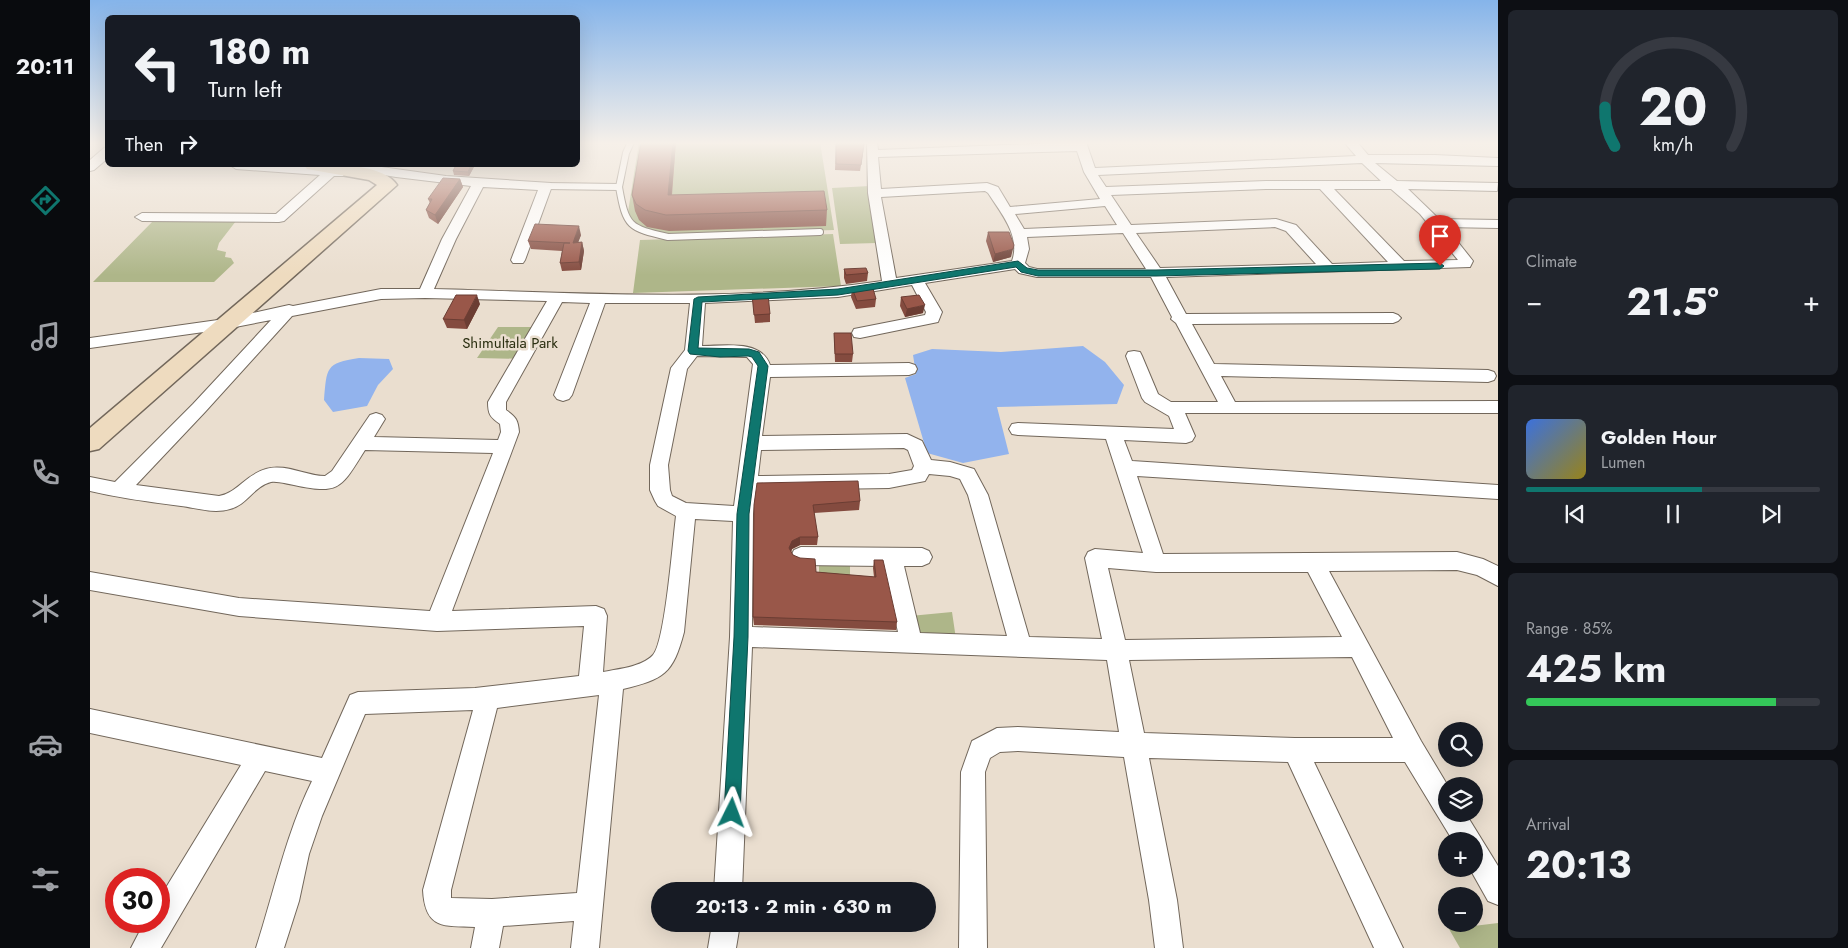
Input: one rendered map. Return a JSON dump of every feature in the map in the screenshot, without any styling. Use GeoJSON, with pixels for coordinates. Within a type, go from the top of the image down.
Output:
{"type":"FeatureCollection","features":[{"type":"Feature","properties":{"kind":"main road"},"geometry":{"type":"LineString","coordinates":[[90,442],[386,186]]}},
{"type":"Feature","properties":{"kind":"street"},"geometry":{"type":"LineString","coordinates":[[142,217],[279,218],[306,186]]}},
{"type":"Feature","properties":{"kind":"street"},"geometry":{"type":"LineString","coordinates":[[425,293],[452,232],[477,186]]}},
{"type":"Feature","properties":{"kind":"street"},"geometry":{"type":"LineString","coordinates":[[518,260],[546,186]]}},
{"type":"Feature","properties":{"kind":"street"},"geometry":{"type":"LineString","coordinates":[[874,186],[883,256],[890,285]]}},
{"type":"Feature","properties":{"kind":"street"},"geometry":{"type":"LineString","coordinates":[[1099,186],[1156,273],[1179,319],[1210,370],[1230,408]]}},
{"type":"Feature","properties":{"kind":"street"},"geometry":{"type":"LineString","coordinates":[[1006,212],[1106,196],[1299,186]]}},
{"type":"Feature","properties":{"kind":"street"},"geometry":{"type":"LineString","coordinates":[[1324,186],[1400,266]]}},
{"type":"Feature","properties":{"kind":"street"},"geometry":{"type":"LineString","coordinates":[[1018,264],[1024,270],[1038,273],[1156,273],[1465,264],[1466,261],[1463,256],[1434,223],[1408,195],[1396,186]]}},
{"type":"Feature","properties":{"kind":"street"},"geometry":{"type":"LineString","coordinates":[[1437,186],[1497,188]]}},
{"type":"Feature","properties":{"kind":"street"},"geometry":{"type":"LineString","coordinates":[[874,193],[988,187],[993,190],[1019,233],[1023,249],[1018,264]]}},
{"type":"Feature","properties":{"kind":"street"},"geometry":{"type":"LineString","coordinates":[[1019,233],[1267,222],[1285,224],[1296,233],[1328,268]]}},
{"type":"Feature","properties":{"kind":"street"},"geometry":{"type":"LineString","coordinates":[[1434,223],[1498,224]]}},
{"type":"Feature","properties":{"kind":"street"},"geometry":{"type":"LineString","coordinates":[[90,343],[226,324],[289,310],[381,294],[425,293],[599,299],[698,299],[838,292],[1018,264]]}},
{"type":"Feature","properties":{"kind":"street"},"geometry":{"type":"LineString","coordinates":[[860,333],[932,319],[934,312],[917,281]]}},
{"type":"Feature","properties":{"kind":"street"},"geometry":{"type":"LineString","coordinates":[[437,621],[510,427],[509,421],[496,413],[497,402],[557,298]]}},
{"type":"Feature","properties":{"kind":"street"},"geometry":{"type":"LineString","coordinates":[[563,395],[599,299]]}},
{"type":"Feature","properties":{"kind":"street"},"geometry":{"type":"LineString","coordinates":[[698,299],[693,351],[679,368],[660,466],[660,490],[665,501],[676,508],[686,511],[743,514]]}},
{"type":"Feature","properties":{"kind":"street"},"geometry":{"type":"LineString","coordinates":[[119,490],[199,408],[289,310]]}},
{"type":"Feature","properties":{"kind":"street"},"geometry":{"type":"LineString","coordinates":[[1179,319],[1393,318]]}},
{"type":"Feature","properties":{"kind":"street"},"geometry":{"type":"LineString","coordinates":[[693,351],[720,353],[749,352],[755,354],[763,366],[743,514],[741,637],[728,882]]}},
{"type":"Feature","properties":{"kind":"street"},"geometry":{"type":"LineString","coordinates":[[1134,356],[1151,398],[1176,412]]}},
{"type":"Feature","properties":{"kind":"street"},"geometry":{"type":"LineString","coordinates":[[762,371],[909,368]]}},
{"type":"Feature","properties":{"kind":"street"},"geometry":{"type":"LineString","coordinates":[[1210,370],[1488,376]]}},
{"type":"Feature","properties":{"kind":"street"},"geometry":{"type":"LineString","coordinates":[[1018,429],[1186,436],[1174,407],[1498,407]]}},
{"type":"Feature","properties":{"kind":"street"},"geometry":{"type":"LineString","coordinates":[[90,484],[207,503],[229,502],[237,498],[254,482],[269,475],[280,475],[316,483],[327,483],[339,476],[376,419]]}},
{"type":"Feature","properties":{"kind":"street"},"geometry":{"type":"LineString","coordinates":[[1113,433],[1156,563]]}},
{"type":"Feature","properties":{"kind":"street"},"geometry":{"type":"LineString","coordinates":[[753,443],[907,441],[916,446],[924,467]]}},
{"type":"Feature","properties":{"kind":"street"},"geometry":{"type":"LineString","coordinates":[[360,443],[503,447]]}},
{"type":"Feature","properties":{"kind":"street"},"geometry":{"type":"LineString","coordinates":[[747,483],[889,481],[918,476],[924,467]]}},
{"type":"Feature","properties":{"kind":"street"},"geometry":{"type":"LineString","coordinates":[[924,467],[960,471],[966,474],[972,481],[978,495],[1021,646]]}},
{"type":"Feature","properties":{"kind":"street"},"geometry":{"type":"LineString","coordinates":[[1124,468],[1498,492]]}},
{"type":"Feature","properties":{"kind":"street"},"geometry":{"type":"LineString","coordinates":[[270,948],[296,854],[310,813],[358,703],[488,698],[601,684],[644,673],[661,663],[668,650],[673,632],[686,511]]}},
{"type":"Feature","properties":{"kind":"street"},"geometry":{"type":"LineString","coordinates":[[801,556],[822,555],[892,559],[922,557]]}},
{"type":"Feature","properties":{"kind":"street"},"geometry":{"type":"LineString","coordinates":[[1169,948],[1163,900],[1116,650],[1095,558],[1156,563],[1457,561],[1483,568],[1498,577]]}},
{"type":"Feature","properties":{"kind":"street"},"geometry":{"type":"LineString","coordinates":[[892,559],[911,643]]}},
{"type":"Feature","properties":{"kind":"street"},"geometry":{"type":"LineString","coordinates":[[1314,563],[1412,750],[1438,793]]}},
{"type":"Feature","properties":{"kind":"street"},"geometry":{"type":"LineString","coordinates":[[90,581],[239,607],[437,621],[596,616],[601,684],[590,906],[585,948]]}},
{"type":"Feature","properties":{"kind":"street"},"geometry":{"type":"LineString","coordinates":[[741,637],[1116,650],[1358,647],[1365,660]]}},
{"type":"Feature","properties":{"kind":"street"},"geometry":{"type":"LineString","coordinates":[[488,698],[437,890],[436,900],[438,906],[447,912],[492,913],[590,906]]}},
{"type":"Feature","properties":{"kind":"street"},"geometry":{"type":"LineString","coordinates":[[90,721],[329,772]]}},
{"type":"Feature","properties":{"kind":"street"},"geometry":{"type":"LineString","coordinates":[[973,948],[972,772],[981,750],[997,740],[1018,738],[1134,745],[1295,750],[1412,750]]}},
{"type":"Feature","properties":{"kind":"street"},"geometry":{"type":"LineString","coordinates":[[1295,750],[1389,948]]}},
{"type":"Feature","properties":{"kind":"street"},"geometry":{"type":"LineString","coordinates":[[145,948],[254,767],[257,756]]}},
{"type":"Feature","properties":{"kind":"street"},"geometry":{"type":"LineString","coordinates":[[1483,867],[1498,891]]}},
{"type":"Feature","properties":{"kind":"street"},"geometry":{"type":"LineString","coordinates":[[485,948],[492,913]]}},
{"type":"Feature","properties":{"kind":"street"},"geometry":{"type":"LineString","coordinates":[[722,948],[725,932]]}},
{"type":"Feature","properties":{"kind":"lane"},"geometry":{"type":"LineString","coordinates":[[564,186],[619,187],[624,216],[634,228],[668,237],[820,232]]}},
{"type":"Feature","properties":{"kind":"green space"},"geometry":{"type":"Polygon","coordinates":[[[632,186],[827,186],[834,230],[669,235],[645,231],[633,223],[628,212],[632,186]]]}},
{"type":"Feature","properties":{"kind":"green space"},"geometry":{"type":"Polygon","coordinates":[[[870,186],[877,243],[840,244],[832,188],[870,186]]]}},
{"type":"Feature","properties":{"kind":"green space"},"geometry":{"type":"Polygon","coordinates":[[[154,220],[236,221],[219,243],[217,250],[226,252],[225,257],[231,258],[234,263],[214,282],[93,282],[154,220]]]}},
{"type":"Feature","properties":{"kind":"green space"},"geometry":{"type":"Polygon","coordinates":[[[833,234],[841,286],[633,293],[640,240],[833,234]]]}},
{"type":"Feature","properties":{"kind":"green space","name":"Shimultala Park"},"geometry":{"type":"Polygon","coordinates":[[[498,327],[543,327],[527,359],[477,358],[498,327]]]}},
{"type":"Feature","properties":{"kind":"green space"},"geometry":{"type":"Polygon","coordinates":[[[819,554],[850,555],[850,575],[819,576],[819,554]]]}},
{"type":"Feature","properties":{"kind":"green space"},"geometry":{"type":"Polygon","coordinates":[[[952,612],[956,639],[916,637],[910,616],[952,612]]]}},
{"type":"Feature","properties":{"kind":"green space"},"geometry":{"type":"Polygon","coordinates":[[[1498,923],[1498,948],[1460,948],[1451,932],[1483,932],[1483,925],[1498,923]]]}},
{"type":"Feature","properties":{"kind":"water"},"geometry":{"type":"Polygon","coordinates":[[[1083,346],[1105,362],[1124,385],[1117,404],[997,407],[1009,454],[963,463],[927,453],[905,378],[916,374],[913,355],[932,349],[1001,352],[1083,346]]]}},
{"type":"Feature","properties":{"kind":"water"},"geometry":{"type":"Polygon","coordinates":[[[359,358],[389,359],[393,369],[378,385],[367,406],[333,412],[324,400],[327,374],[334,365],[340,362],[359,358]]]}},
{"type":"Feature","properties":{"kind":"building"},"geometry":{"type":"Polygon","coordinates":[[[437,186],[455,186],[435,215],[426,210],[432,199],[428,199],[437,186]]]}},
{"type":"Feature","properties":{"kind":"building"},"geometry":{"type":"Polygon","coordinates":[[[633,186],[669,186],[668,195],[824,191],[827,210],[666,215],[645,210],[636,204],[632,195],[633,186]]]}},
{"type":"Feature","properties":{"kind":"building"},"geometry":{"type":"Polygon","coordinates":[[[535,224],[579,226],[573,243],[582,242],[579,262],[560,263],[564,243],[570,243],[528,241],[535,224]]]}},
{"type":"Feature","properties":{"kind":"building"},"geometry":{"type":"Polygon","coordinates":[[[988,232],[1009,232],[1014,245],[1013,249],[995,254],[988,232]]]}},
{"type":"Feature","properties":{"kind":"building"},"geometry":{"type":"Polygon","coordinates":[[[866,268],[868,273],[846,275],[844,269],[866,268]]]}},
{"type":"Feature","properties":{"kind":"building"},"geometry":{"type":"Polygon","coordinates":[[[872,285],[876,299],[857,301],[852,288],[872,285]]]}},
{"type":"Feature","properties":{"kind":"building"},"geometry":{"type":"Polygon","coordinates":[[[752,294],[768,294],[770,314],[754,315],[752,294]]]}},
{"type":"Feature","properties":{"kind":"building"},"geometry":{"type":"Polygon","coordinates":[[[456,295],[477,295],[464,320],[443,319],[456,295]]]}},
{"type":"Feature","properties":{"kind":"building"},"geometry":{"type":"Polygon","coordinates":[[[919,295],[925,305],[907,309],[901,297],[919,295]]]}},
{"type":"Feature","properties":{"kind":"building"},"geometry":{"type":"Polygon","coordinates":[[[834,333],[851,333],[853,354],[835,354],[834,333]]]}},
{"type":"Feature","properties":{"kind":"building"},"geometry":{"type":"Polygon","coordinates":[[[858,481],[860,501],[813,505],[818,537],[800,537],[792,541],[789,548],[793,555],[800,558],[815,559],[816,572],[876,577],[874,560],[883,560],[897,622],[753,617],[754,505],[757,483],[858,481]]]}},
{"type":"Feature","properties":{"kind":"route"},"geometry":{"type":"LineString","coordinates":[[732,813],[741,637],[743,514],[763,366],[755,354],[749,352],[720,353],[693,351],[698,299],[838,292],[951,276],[1018,264],[1027,272],[1038,273],[1224,272],[1440,266]]}}]}
